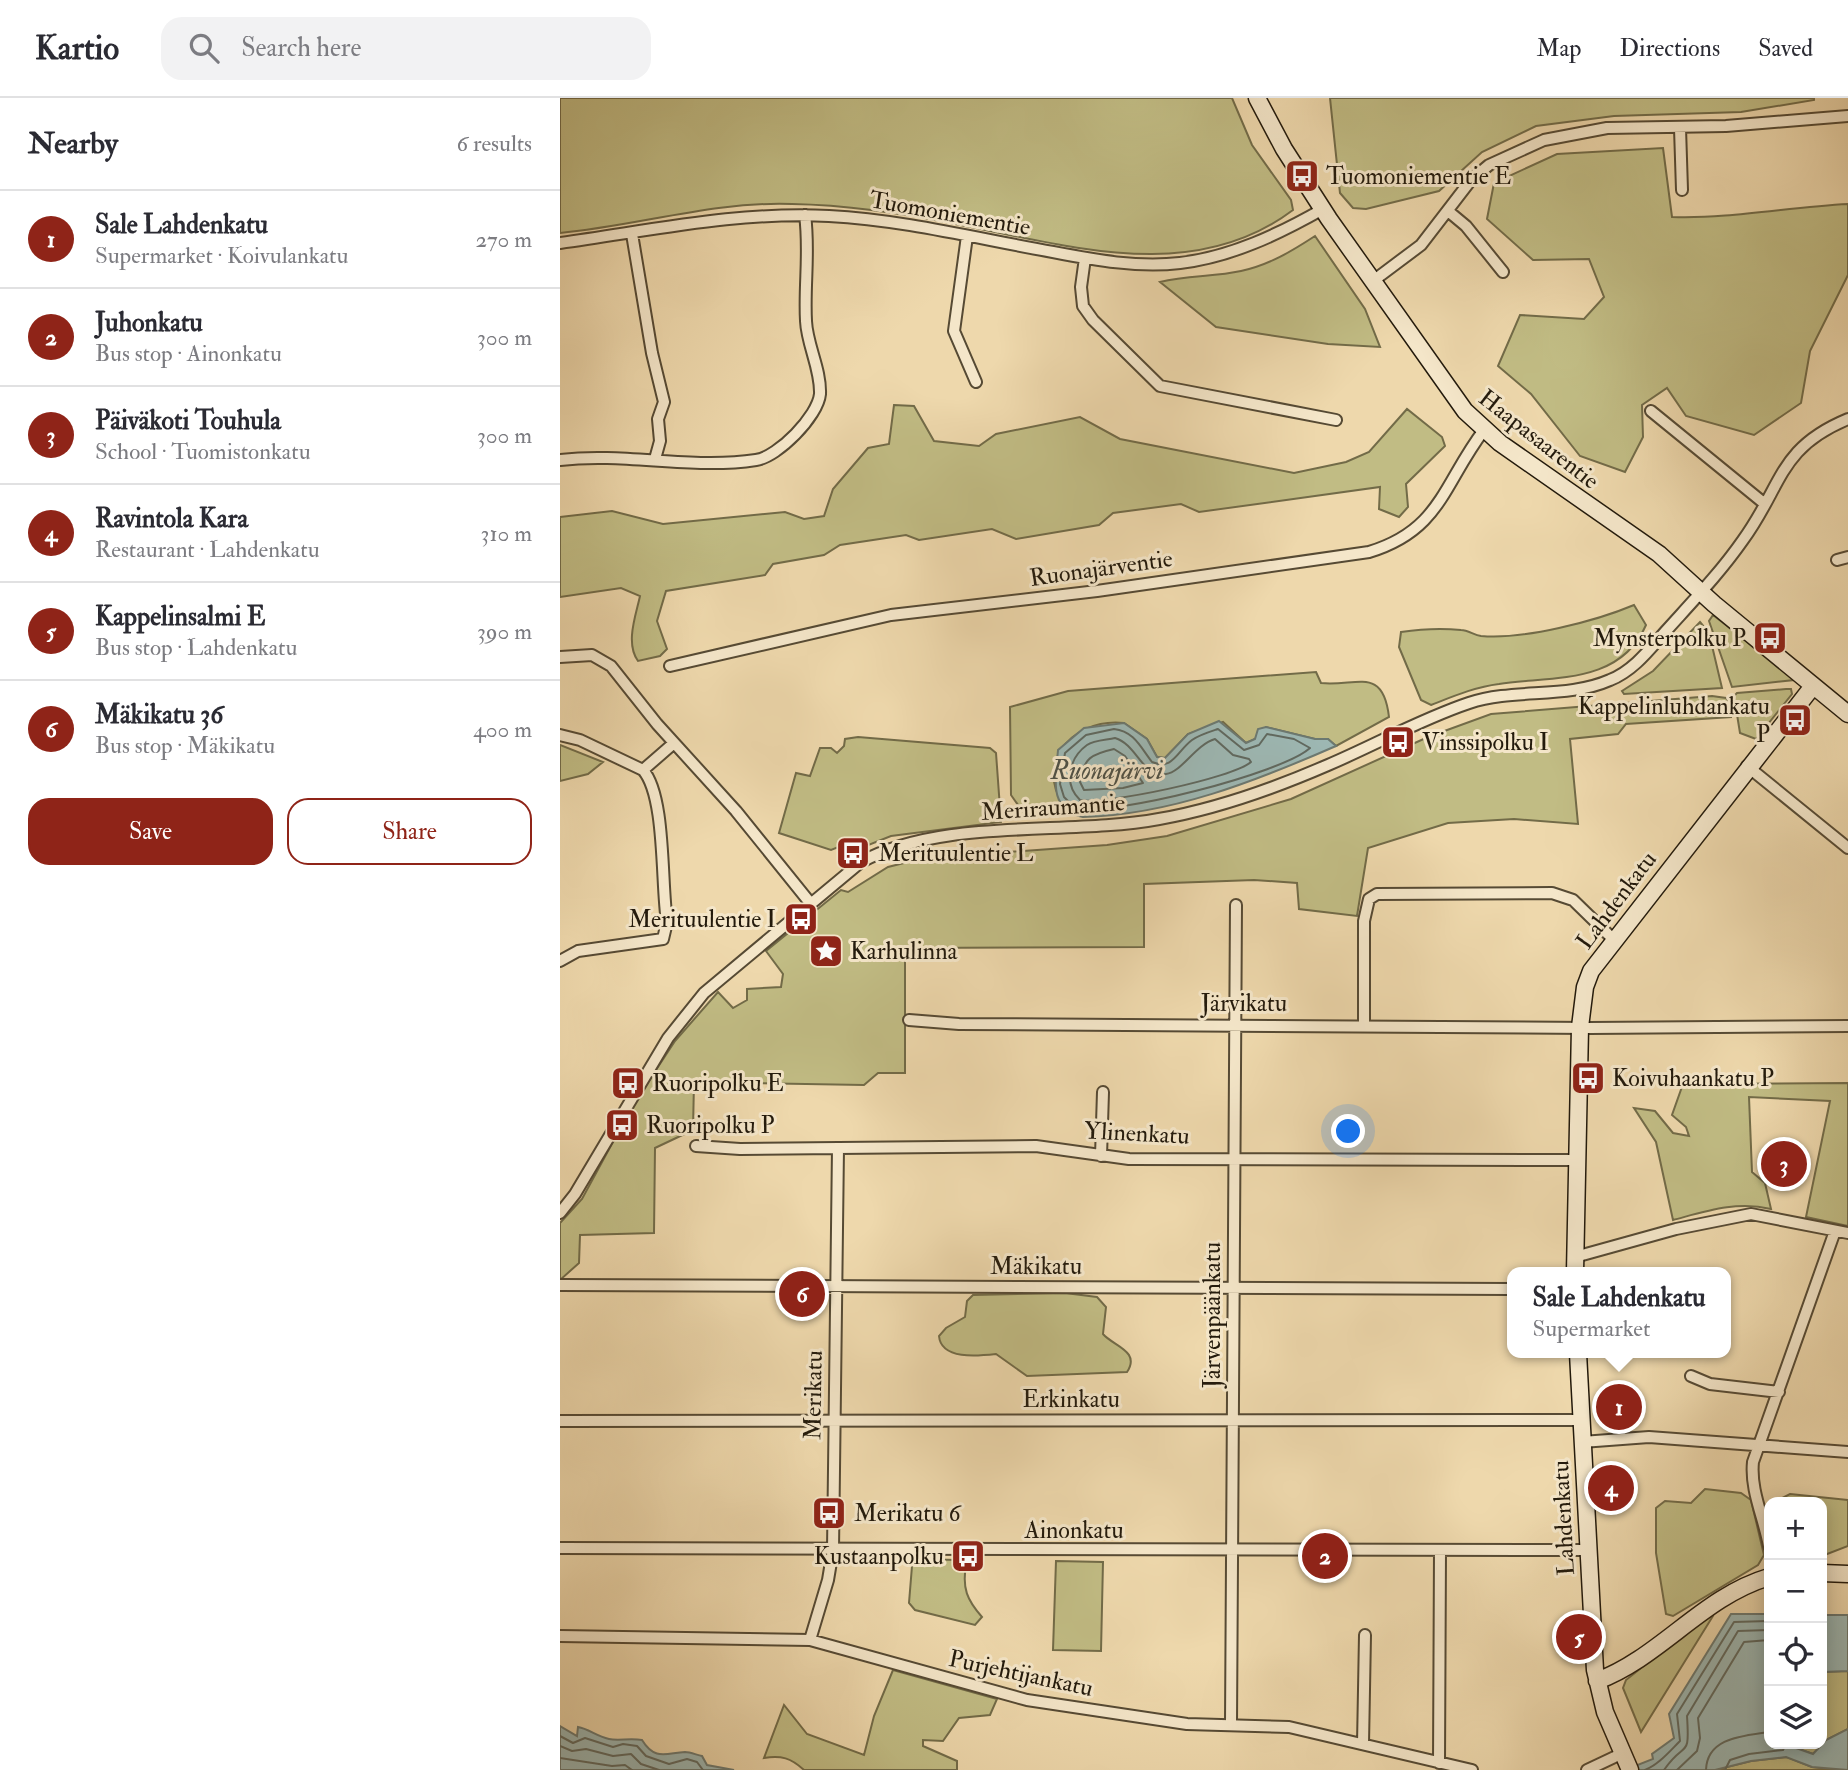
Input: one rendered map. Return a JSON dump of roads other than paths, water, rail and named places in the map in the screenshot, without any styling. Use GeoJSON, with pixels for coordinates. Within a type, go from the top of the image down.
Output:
{"type":"FeatureCollection","features":[{"type":"Feature","properties":{"kind":"main road","name":"Haapasaarentie"},"geometry":{"type":"LineString","coordinates":[[1257,98],[1284,149],[1323,209],[1452,397],[1484,430],[1659,554],[1701,593],[1848,714]]}},
{"type":"Feature","properties":{"kind":"main road","name":"Lahdenkatu"},"geometry":{"type":"LineString","coordinates":[[1575,1265],[1580,1027],[1584,987],[1598,959],[1613,939],[1813,685]]}},
{"type":"Feature","properties":{"kind":"main road","name":"Lahdenkatu"},"geometry":{"type":"LineString","coordinates":[[1578,1358],[1597,1681],[1605,1712],[1626,1762]]}},
{"type":"Feature","properties":{"kind":"main road"},"geometry":{"type":"LineString","coordinates":[[1827,1573],[1848,1574]]}},
{"type":"Feature","properties":{"kind":"main road"},"geometry":{"type":"LineString","coordinates":[[1597,1681],[1632,1664],[1722,1597],[1764,1579]]}},
{"type":"Feature","properties":{"kind":"street"},"geometry":{"type":"LineString","coordinates":[[1373,281],[1421,245],[1471,180],[1489,165],[1515,150],[1544,140],[1607,128],[1680,128],[1805,122],[1848,116]]}},
{"type":"Feature","properties":{"kind":"street"},"geometry":{"type":"LineString","coordinates":[[1680,128],[1682,190]]}},
{"type":"Feature","properties":{"kind":"street","name":"Tuomoniementie"},"geometry":{"type":"LineString","coordinates":[[560,243],[754,216],[805,215],[896,223],[1085,258],[1157,264],[1200,259],[1273,235],[1323,209]]}},
{"type":"Feature","properties":{"kind":"street"},"geometry":{"type":"LineString","coordinates":[[1448,211],[1466,226],[1503,272]]}},
{"type":"Feature","properties":{"kind":"street"},"geometry":{"type":"LineString","coordinates":[[560,460],[655,459],[695,463],[759,460],[787,443],[806,423],[820,396],[806,323],[810,248],[805,215]]}},
{"type":"Feature","properties":{"kind":"street"},"geometry":{"type":"LineString","coordinates":[[632,234],[652,353],[664,402],[658,419],[660,441],[655,459]]}},
{"type":"Feature","properties":{"kind":"street"},"geometry":{"type":"LineString","coordinates":[[967,236],[954,331],[976,382]]}},
{"type":"Feature","properties":{"kind":"street"},"geometry":{"type":"LineString","coordinates":[[1085,258],[1081,287],[1083,306],[1093,320],[1160,386],[1336,420]]}},
{"type":"Feature","properties":{"kind":"street"},"geometry":{"type":"LineString","coordinates":[[1651,411],[1765,504]]}},
{"type":"Feature","properties":{"kind":"street","name":"Meriraumantie"},"geometry":{"type":"LineString","coordinates":[[560,1213],[575,1194],[668,1038],[692,1008],[714,983],[861,862],[891,848],[969,834],[1083,828],[1163,819],[1281,784],[1469,703],[1493,697],[1595,686],[1610,680],[1636,663],[1701,593],[1742,542],[1797,449],[1822,430],[1848,419]]}},
{"type":"Feature","properties":{"kind":"street","name":"Ruonajärventie"},"geometry":{"type":"LineString","coordinates":[[670,666],[735,648],[891,615],[1109,589],[1369,552],[1393,545],[1412,534],[1426,521],[1484,430]]}},
{"type":"Feature","properties":{"kind":"street"},"geometry":{"type":"LineString","coordinates":[[560,657],[592,656],[602,659],[736,811],[811,904]]}},
{"type":"Feature","properties":{"kind":"street"},"geometry":{"type":"LineString","coordinates":[[560,735],[580,740],[643,770],[650,778],[658,813],[667,922],[663,939],[578,951],[560,961]]}},
{"type":"Feature","properties":{"kind":"street"},"geometry":{"type":"LineString","coordinates":[[643,770],[674,743]]}},
{"type":"Feature","properties":{"kind":"street"},"geometry":{"type":"LineString","coordinates":[[1747,766],[1848,848]]}},
{"type":"Feature","properties":{"kind":"street"},"geometry":{"type":"LineString","coordinates":[[1364,1024],[1364,921],[1369,899],[1377,894],[1552,893],[1565,896],[1578,904],[1613,939]]}},
{"type":"Feature","properties":{"kind":"street","name":"Järvenpäänkatu"},"geometry":{"type":"LineString","coordinates":[[1231,1725],[1236,905]]}},
{"type":"Feature","properties":{"kind":"street","name":"Järvikatu"},"geometry":{"type":"LineString","coordinates":[[908,1020],[959,1024],[1848,1026]]}},
{"type":"Feature","properties":{"kind":"street"},"geometry":{"type":"LineString","coordinates":[[1101,1156],[1103,1092]]}},
{"type":"Feature","properties":{"kind":"street","name":"Ylinenkatu"},"geometry":{"type":"LineString","coordinates":[[696,1146],[1036,1146],[1129,1159],[1576,1160]]}},
{"type":"Feature","properties":{"kind":"street","name":"Merikatu"},"geometry":{"type":"LineString","coordinates":[[810,1640],[828,1580],[833,1549],[838,1148]]}},
{"type":"Feature","properties":{"kind":"street"},"geometry":{"type":"LineString","coordinates":[[1575,1265],[1737,1215],[1765,1216],[1848,1233]]}},
{"type":"Feature","properties":{"kind":"street"},"geometry":{"type":"LineString","coordinates":[[1764,1519],[1753,1487],[1753,1462],[1835,1231]]}},
{"type":"Feature","properties":{"kind":"street","name":"Mäkikatu"},"geometry":{"type":"LineString","coordinates":[[560,1285],[1507,1289]]}},
{"type":"Feature","properties":{"kind":"street"},"geometry":{"type":"LineString","coordinates":[[1691,1376],[1710,1384],[1779,1392]]}},
{"type":"Feature","properties":{"kind":"street","name":"Erkinkatu"},"geometry":{"type":"LineString","coordinates":[[560,1421],[1581,1420]]}},
{"type":"Feature","properties":{"kind":"street"},"geometry":{"type":"LineString","coordinates":[[1582,1442],[1649,1437],[1848,1452]]}},
{"type":"Feature","properties":{"kind":"street","name":"Ainonkatu"},"geometry":{"type":"LineString","coordinates":[[560,1548],[1588,1550]]}},
{"type":"Feature","properties":{"kind":"street"},"geometry":{"type":"LineString","coordinates":[[1439,1763],[1440,1551]]}},
{"type":"Feature","properties":{"kind":"street"},"geometry":{"type":"LineString","coordinates":[[1363,1744],[1364,1635]]}},
{"type":"Feature","properties":{"kind":"street","name":"Purjehtijankatu"},"geometry":{"type":"LineString","coordinates":[[560,1636],[810,1640],[1027,1700],[1187,1724],[1289,1727],[1472,1770]]}},
{"type":"Feature","properties":{"kind":"street"},"geometry":{"type":"LineString","coordinates":[[1587,1770],[1626,1762]]}},
{"type":"Feature","properties":{"kind":"water","name":"Ruonajärvi"},"geometry":{"type":"Polygon","coordinates":[[[1219,721],[1246,743],[1255,739],[1258,729],[1266,727],[1315,739],[1328,739],[1336,746],[1275,772],[1212,794],[1148,810],[1083,817],[1064,807],[1059,799],[1056,791],[1058,750],[1084,728],[1124,723],[1147,739],[1157,757],[1165,758],[1188,734],[1219,721]]]}},
{"type":"Feature","properties":{"kind":"water"},"geometry":{"type":"Polygon","coordinates":[[[1731,1614],[1764,1614],[1764,1749],[1799,1749],[1813,1754],[1818,1749],[1827,1749],[1827,1740],[1848,1729],[1848,1770],[1812,1767],[1786,1757],[1751,1761],[1715,1770],[1625,1770],[1653,1759],[1652,1754],[1674,1738],[1669,1714],[1731,1614]]]}},
{"type":"Feature","properties":{"kind":"water"},"geometry":{"type":"Polygon","coordinates":[[[1827,1615],[1848,1615],[1848,1671],[1827,1672],[1827,1615]]]}},
{"type":"Feature","properties":{"kind":"water"},"geometry":{"type":"Polygon","coordinates":[[[560,1726],[577,1736],[578,1727],[609,1739],[642,1740],[656,1753],[689,1752],[702,1756],[707,1765],[734,1770],[560,1770],[560,1726]]]}},
{"type":"Feature","properties":{"kind":"place","name":"Tuomoniementie E"},"geometry":{"type":"Point","coordinates":[1302,176]}},
{"type":"Feature","properties":{"kind":"place","name":"Mynsterpolku P"},"geometry":{"type":"Point","coordinates":[1770,638]}},
{"type":"Feature","properties":{"kind":"place","name":"Kappelinluhdankatu P"},"geometry":{"type":"Point","coordinates":[1795,720]}},
{"type":"Feature","properties":{"kind":"place","name":"Vinssipolku I"},"geometry":{"type":"Point","coordinates":[1398,742]}},
{"type":"Feature","properties":{"kind":"place","name":"Merituulentie L"},"geometry":{"type":"Point","coordinates":[853,853]}},
{"type":"Feature","properties":{"kind":"place","name":"Merituulentie I"},"geometry":{"type":"Point","coordinates":[801,919]}},
{"type":"Feature","properties":{"kind":"place","name":"Karhulinna"},"geometry":{"type":"Point","coordinates":[826,951]}},
{"type":"Feature","properties":{"kind":"place","name":"Koivuhaankatu P"},"geometry":{"type":"Point","coordinates":[1588,1078]}},
{"type":"Feature","properties":{"kind":"place","name":"Ruoripolku E"},"geometry":{"type":"Point","coordinates":[628,1083]}},
{"type":"Feature","properties":{"kind":"place","name":"Ruoripolku P"},"geometry":{"type":"Point","coordinates":[622,1125]}},
{"type":"Feature","properties":{"kind":"place","name":"Päiväkoti Touhula"},"geometry":{"type":"Point","coordinates":[1784,1164]}},
{"type":"Feature","properties":{"kind":"place","name":"Mäkikatu 36"},"geometry":{"type":"Point","coordinates":[802,1294]}},
{"type":"Feature","properties":{"kind":"place","name":"Sale Lahdenkatu"},"geometry":{"type":"Point","coordinates":[1619,1407]}},
{"type":"Feature","properties":{"kind":"place","name":"Ravintola Kara"},"geometry":{"type":"Point","coordinates":[1611,1488]}},
{"type":"Feature","properties":{"kind":"place","name":"Merikatu 6"},"geometry":{"type":"Point","coordinates":[829,1513]}},
{"type":"Feature","properties":{"kind":"place","name":"Kustaanpolku"},"geometry":{"type":"Point","coordinates":[968,1556]}},
{"type":"Feature","properties":{"kind":"place","name":"Juhonkatu"},"geometry":{"type":"Point","coordinates":[1325,1556]}},
{"type":"Feature","properties":{"kind":"place","name":"Kappelinsalmi E"},"geometry":{"type":"Point","coordinates":[1579,1637]}}]}
